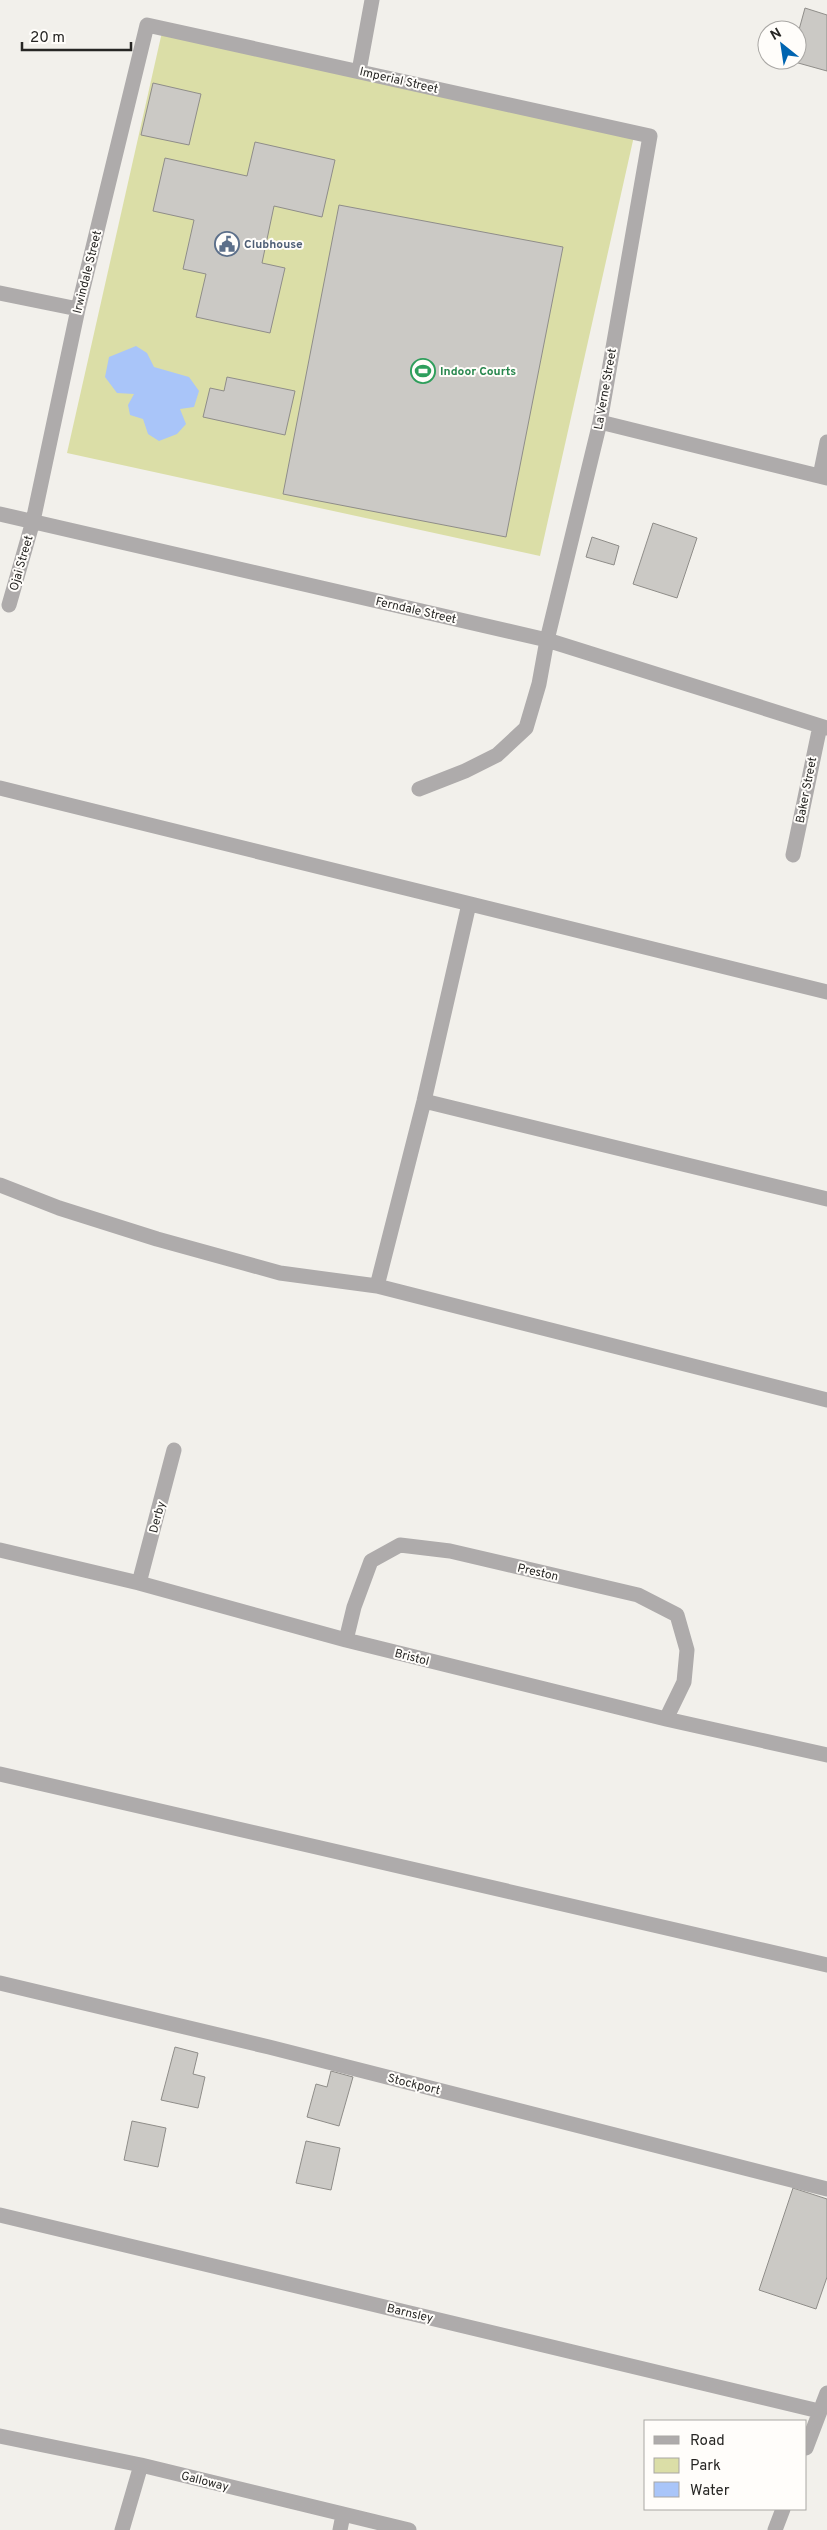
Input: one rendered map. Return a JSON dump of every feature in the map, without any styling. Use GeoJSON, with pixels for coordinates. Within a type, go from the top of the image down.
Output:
{"type":"FeatureCollection","features":[{"type":"Feature","properties":{"kind":"street"},"geometry":{"type":"LineString","coordinates":[[359,71],[372,0]]}},
{"type":"Feature","properties":{"kind":"street","name":"Imperial Street"},"geometry":{"type":"LineString","coordinates":[[147,25],[650,136]]}},
{"type":"Feature","properties":{"kind":"street","name":"Irwindale Street"},"geometry":{"type":"LineString","coordinates":[[33,521],[78,309],[147,25]]}},
{"type":"Feature","properties":{"kind":"street","name":"La Verne Street"},"geometry":{"type":"LineString","coordinates":[[419,789],[465,771],[497,755],[526,728],[539,684],[547,640],[600,422],[650,136]]}},
{"type":"Feature","properties":{"kind":"street"},"geometry":{"type":"LineString","coordinates":[[0,293],[78,309]]}},
{"type":"Feature","properties":{"kind":"street"},"geometry":{"type":"LineString","coordinates":[[600,422],[823,477],[827,442]]}},
{"type":"Feature","properties":{"kind":"street","name":"Ferndale Street"},"geometry":{"type":"LineString","coordinates":[[0,514],[547,640],[823,727]]}},
{"type":"Feature","properties":{"kind":"street","name":"Ojai Street"},"geometry":{"type":"LineString","coordinates":[[9,605],[33,521]]}},
{"type":"Feature","properties":{"kind":"street","name":"Baker Street"},"geometry":{"type":"LineString","coordinates":[[793,855],[823,727]]}},
{"type":"Feature","properties":{"kind":"street"},"geometry":{"type":"LineString","coordinates":[[0,788],[827,992]]}},
{"type":"Feature","properties":{"kind":"street"},"geometry":{"type":"LineString","coordinates":[[377,1286],[424,1101],[469,904]]}},
{"type":"Feature","properties":{"kind":"street"},"geometry":{"type":"LineString","coordinates":[[424,1101],[827,1199]]}},
{"type":"Feature","properties":{"kind":"street"},"geometry":{"type":"LineString","coordinates":[[0,1185],[59,1208],[157,1239],[280,1273],[377,1286],[827,1400]]}},
{"type":"Feature","properties":{"kind":"street","name":"Derby"},"geometry":{"type":"LineString","coordinates":[[139,1583],[174,1450]]}},
{"type":"Feature","properties":{"kind":"street","name":"Preston"},"geometry":{"type":"LineString","coordinates":[[346,1640],[354,1608],[370,1561],[400,1545],[450,1551],[638,1595],[677,1615],[687,1650],[684,1682],[666,1719]]}},
{"type":"Feature","properties":{"kind":"street","name":"Bristol"},"geometry":{"type":"LineString","coordinates":[[0,1550],[139,1583],[346,1640],[666,1719],[827,1755]]}},
{"type":"Feature","properties":{"kind":"street"},"geometry":{"type":"LineString","coordinates":[[0,1774],[827,1965]]}},
{"type":"Feature","properties":{"kind":"street","name":"Stockport"},"geometry":{"type":"LineString","coordinates":[[0,1983],[279,2049],[827,2189]]}},
{"type":"Feature","properties":{"kind":"street","name":"Barnsley"},"geometry":{"type":"LineString","coordinates":[[0,2215],[819,2411]]}},
{"type":"Feature","properties":{"kind":"street"},"geometry":{"type":"LineString","coordinates":[[807,2445],[827,2393]]}},
{"type":"Feature","properties":{"kind":"street","name":"Galloway"},"geometry":{"type":"LineString","coordinates":[[0,2436],[141,2465],[409,2530]]}},
{"type":"Feature","properties":{"kind":"street"},"geometry":{"type":"LineString","coordinates":[[122,2530],[141,2465]]}},
{"type":"Feature","properties":{"kind":"street"},"geometry":{"type":"LineString","coordinates":[[775,2530],[783,2510]]}},
{"type":"Feature","properties":{"kind":"street"},"geometry":{"type":"LineString","coordinates":[[340,2530],[343,2515]]}},
{"type":"Feature","properties":{"kind":"green space"},"geometry":{"type":"Polygon","coordinates":[[[162,32],[634,136],[540,556],[67,453],[162,32]]]}},
{"type":"Feature","properties":{"kind":"water"},"geometry":{"type":"Polygon","coordinates":[[[136,346],[147,353],[154,367],[189,377],[199,391],[194,407],[180,409],[186,424],[177,434],[159,441],[148,434],[143,419],[130,415],[128,405],[134,394],[117,393],[105,377],[109,357],[136,346]]]}},
{"type":"Feature","properties":{"kind":"building"},"geometry":{"type":"Polygon","coordinates":[[[805,8],[827,15],[827,71],[807,65],[807,20],[802,20],[805,8]]]}},
{"type":"Feature","properties":{"kind":"building"},"geometry":{"type":"Polygon","coordinates":[[[153,83],[201,94],[189,145],[141,135],[153,83]]]}},
{"type":"Feature","properties":{"kind":"building","name":"Clubhouse"},"geometry":{"type":"Polygon","coordinates":[[[255,142],[335,160],[322,217],[274,206],[262,263],[285,268],[270,333],[196,317],[206,274],[183,269],[194,220],[153,211],[165,158],[247,176],[255,142]]]}},
{"type":"Feature","properties":{"kind":"building","name":"Indoor Courts"},"geometry":{"type":"Polygon","coordinates":[[[339,205],[563,247],[506,537],[283,494],[339,205]]]}},
{"type":"Feature","properties":{"kind":"building"},"geometry":{"type":"Polygon","coordinates":[[[227,377],[295,391],[285,435],[203,417],[210,388],[224,391],[227,377]]]}},
{"type":"Feature","properties":{"kind":"building"},"geometry":{"type":"Polygon","coordinates":[[[653,523],[697,538],[677,598],[633,584],[653,523]]]}},
{"type":"Feature","properties":{"kind":"building"},"geometry":{"type":"Polygon","coordinates":[[[592,537],[619,546],[614,565],[586,557],[592,537]]]}},
{"type":"Feature","properties":{"kind":"building"},"geometry":{"type":"Polygon","coordinates":[[[175,2047],[198,2053],[193,2074],[205,2077],[198,2108],[161,2100],[175,2047]]]}},
{"type":"Feature","properties":{"kind":"building"},"geometry":{"type":"Polygon","coordinates":[[[331,2071],[353,2077],[339,2126],[307,2117],[316,2084],[327,2087],[331,2071]]]}},
{"type":"Feature","properties":{"kind":"building"},"geometry":{"type":"Polygon","coordinates":[[[132,2121],[166,2128],[158,2167],[124,2160],[132,2121]]]}},
{"type":"Feature","properties":{"kind":"building"},"geometry":{"type":"Polygon","coordinates":[[[306,2141],[340,2148],[331,2190],[296,2183],[306,2141]]]}},
{"type":"Feature","properties":{"kind":"building"},"geometry":{"type":"Polygon","coordinates":[[[793,2188],[827,2199],[827,2277],[816,2309],[759,2290],[793,2188]]]}},
{"type":"Feature","properties":{"kind":"place","name":"Clubhouse"},"geometry":{"type":"Point","coordinates":[227,244]}},
{"type":"Feature","properties":{"kind":"place","name":"Indoor Courts"},"geometry":{"type":"Point","coordinates":[423,371]}}]}
